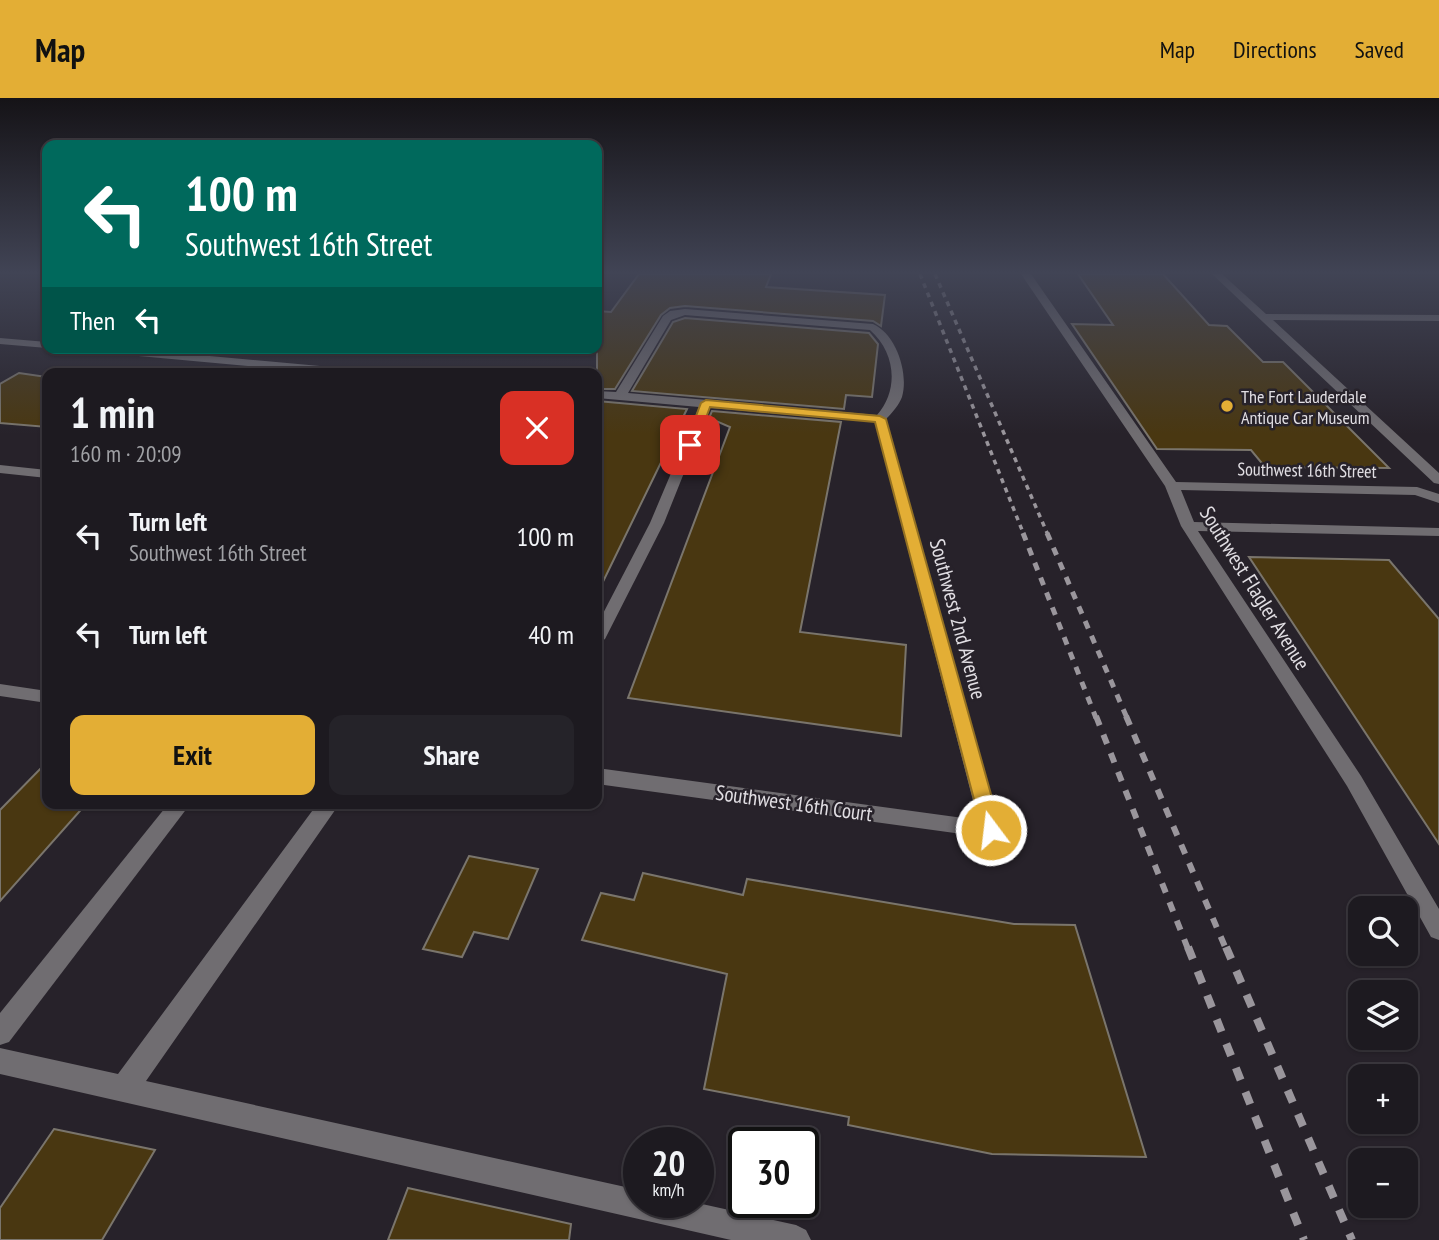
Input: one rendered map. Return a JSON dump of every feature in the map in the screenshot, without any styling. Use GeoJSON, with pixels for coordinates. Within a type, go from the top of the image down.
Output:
{"type":"FeatureCollection","features":[{"type":"Feature","properties":{"kind":"street"},"geometry":{"type":"LineString","coordinates":[[620,396],[661,327]]}},
{"type":"Feature","properties":{"kind":"street"},"geometry":{"type":"LineString","coordinates":[[602,394],[880,419],[896,398],[895,358],[880,332],[873,327]]}},
{"type":"Feature","properties":{"kind":"street","name":"Southwest Flagler Avenue"},"geometry":{"type":"LineString","coordinates":[[1063,327],[1172,486],[1188,526],[1353,781],[1439,930]]}},
{"type":"Feature","properties":{"kind":"street"},"geometry":{"type":"LineString","coordinates":[[1274,327],[1439,480]]}},
{"type":"Feature","properties":{"kind":"street"},"geometry":{"type":"LineString","coordinates":[[0,341],[42,345]]}},
{"type":"Feature","properties":{"kind":"street"},"geometry":{"type":"LineString","coordinates":[[151,354],[308,368]]}},
{"type":"Feature","properties":{"kind":"street"},"geometry":{"type":"LineString","coordinates":[[602,631],[626,590],[675,487],[706,403]]}},
{"type":"Feature","properties":{"kind":"street","name":"Southwest 2nd Avenue"},"geometry":{"type":"LineString","coordinates":[[880,419],[991,830]]}},
{"type":"Feature","properties":{"kind":"street"},"geometry":{"type":"LineString","coordinates":[[0,469],[42,473]]}},
{"type":"Feature","properties":{"kind":"street","name":"Southwest 16th Street"},"geometry":{"type":"LineString","coordinates":[[1172,486],[1417,491],[1439,499]]}},
{"type":"Feature","properties":{"kind":"street"},"geometry":{"type":"LineString","coordinates":[[1188,526],[1439,532]]}},
{"type":"Feature","properties":{"kind":"street"},"geometry":{"type":"LineString","coordinates":[[0,690],[42,696]]}},
{"type":"Feature","properties":{"kind":"street","name":"Southwest 16th Court"},"geometry":{"type":"LineString","coordinates":[[602,777],[991,830]]}},
{"type":"Feature","properties":{"kind":"street"},"geometry":{"type":"LineString","coordinates":[[0,1033],[176,809]]}},
{"type":"Feature","properties":{"kind":"street"},"geometry":{"type":"LineString","coordinates":[[123,1090],[326,809]]}},
{"type":"Feature","properties":{"kind":"street"},"geometry":{"type":"LineString","coordinates":[[0,1061],[796,1240]]}},
{"type":"Feature","properties":{"kind":"building"},"geometry":{"type":"Polygon","coordinates":[[[602,327],[653,327],[615,389],[602,389],[602,368],[597,368],[597,354],[602,354],[602,327]]]}},
{"type":"Feature","properties":{"kind":"building"},"geometry":{"type":"Polygon","coordinates":[[[670,327],[799,327],[869,333],[878,344],[872,397],[846,395],[844,409],[632,391],[670,327]]]}},
{"type":"Feature","properties":{"kind":"building","name":"The Fort Lauderdale Antique Car Museum"},"geometry":{"type":"Polygon","coordinates":[[[1074,327],[1228,327],[1263,362],[1283,362],[1389,468],[1265,467],[1251,450],[1157,449],[1074,327]]]}},
{"type":"Feature","properties":{"kind":"building"},"geometry":{"type":"Polygon","coordinates":[[[19,373],[42,376],[42,427],[0,423],[0,384],[19,373]]]}},
{"type":"Feature","properties":{"kind":"building"},"geometry":{"type":"Polygon","coordinates":[[[602,401],[687,409],[602,584],[602,401]]]}},
{"type":"Feature","properties":{"kind":"building"},"geometry":{"type":"Polygon","coordinates":[[[712,411],[841,422],[800,632],[906,645],[901,736],[628,698],[730,427],[709,418],[712,411]]]}},
{"type":"Feature","properties":{"kind":"building"},"geometry":{"type":"Polygon","coordinates":[[[1249,557],[1389,560],[1439,619],[1439,844],[1249,557]]]}},
{"type":"Feature","properties":{"kind":"building"},"geometry":{"type":"Polygon","coordinates":[[[42,767],[42,809],[82,809],[0,901],[0,810],[42,767]]]}},
{"type":"Feature","properties":{"kind":"building"},"geometry":{"type":"Polygon","coordinates":[[[469,856],[538,869],[508,939],[474,932],[462,957],[423,949],[469,856]]]}},
{"type":"Feature","properties":{"kind":"building"},"geometry":{"type":"Polygon","coordinates":[[[643,873],[743,895],[747,879],[1014,924],[1075,925],[1146,1157],[992,1154],[848,1125],[849,1117],[704,1089],[727,974],[582,940],[601,893],[634,900],[643,873]]]}},
{"type":"Feature","properties":{"kind":"building"},"geometry":{"type":"Polygon","coordinates":[[[54,1129],[155,1150],[102,1240],[0,1240],[0,1208],[54,1129]]]}},
{"type":"Feature","properties":{"kind":"building"},"geometry":{"type":"Polygon","coordinates":[[[408,1188],[571,1224],[569,1240],[388,1240],[408,1188]]]}},
{"type":"Feature","properties":{"kind":"railway"},"geometry":{"type":"LineString","coordinates":[[941,327],[1024,535]]}},
{"type":"Feature","properties":{"kind":"railway"},"geometry":{"type":"LineString","coordinates":[[958,327],[1048,535]]}},
{"type":"Feature","properties":{"kind":"railway"},"geometry":{"type":"LineString","coordinates":[[1023,533],[1096,718]]}},
{"type":"Feature","properties":{"kind":"railway"},"geometry":{"type":"LineString","coordinates":[[1047,533],[1127,718]]}},
{"type":"Feature","properties":{"kind":"railway"},"geometry":{"type":"LineString","coordinates":[[1096,716],[1188,949]]}},
{"type":"Feature","properties":{"kind":"railway"},"geometry":{"type":"LineString","coordinates":[[1126,716],[1226,949]]}},
{"type":"Feature","properties":{"kind":"railway"},"geometry":{"type":"LineString","coordinates":[[1188,947],[1304,1240]]}},
{"type":"Feature","properties":{"kind":"railway"},"geometry":{"type":"LineString","coordinates":[[1226,947],[1352,1240]]}},
{"type":"Feature","properties":{"kind":"place","name":"The Fort Lauderdale Antique Car Museum"},"geometry":{"type":"Point","coordinates":[1227,406]}},
{"type":"Feature","properties":{"kind":"route"},"geometry":{"type":"LineString","coordinates":[[690,445],[706,403],[880,419],[991,830]]}}]}
